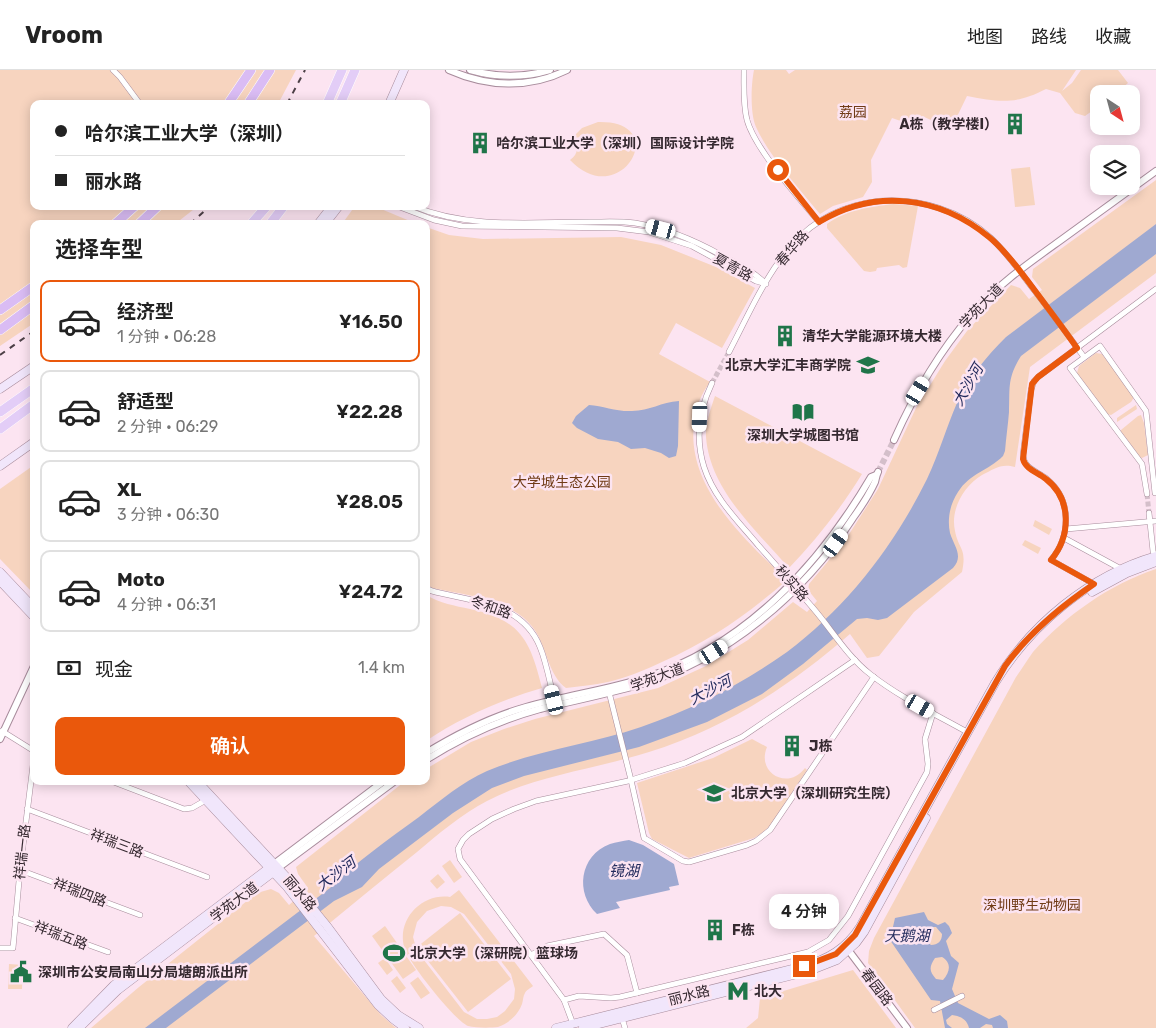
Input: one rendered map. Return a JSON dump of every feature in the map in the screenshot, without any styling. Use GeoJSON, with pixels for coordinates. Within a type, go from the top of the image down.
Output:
{"type":"FeatureCollection","features":[{"type":"Feature","properties":{"kind":"highway"},"geometry":{"type":"LineString","coordinates":[[231,100],[251,70]]}},
{"type":"Feature","properties":{"kind":"highway"},"geometry":{"type":"LineString","coordinates":[[251,100],[270,70]]}},
{"type":"Feature","properties":{"kind":"highway"},"geometry":{"type":"LineString","coordinates":[[119,220],[131,210]]}},
{"type":"Feature","properties":{"kind":"highway"},"geometry":{"type":"LineString","coordinates":[[143,220],[154,210]]}},
{"type":"Feature","properties":{"kind":"highway"},"geometry":{"type":"LineString","coordinates":[[0,310],[30,289]]}},
{"type":"Feature","properties":{"kind":"highway"},"geometry":{"type":"LineString","coordinates":[[0,330],[30,308]]}},
{"type":"Feature","properties":{"kind":"main road"},"geometry":{"type":"LineString","coordinates":[[329,100],[342,70]]}},
{"type":"Feature","properties":{"kind":"main road"},"geometry":{"type":"LineString","coordinates":[[342,100],[355,70]]}},
{"type":"Feature","properties":{"kind":"main road"},"geometry":{"type":"LineString","coordinates":[[391,100],[404,70]]}},
{"type":"Feature","properties":{"kind":"main road"},"geometry":{"type":"LineString","coordinates":[[396,100],[409,70]]}},
{"type":"Feature","properties":{"kind":"main road"},"geometry":{"type":"LineString","coordinates":[[254,220],[262,210]]}},
{"type":"Feature","properties":{"kind":"main road"},"geometry":{"type":"LineString","coordinates":[[273,220],[281,210]]}},
{"type":"Feature","properties":{"kind":"main road"},"geometry":{"type":"LineString","coordinates":[[321,220],[329,210]]}},
{"type":"Feature","properties":{"kind":"main road"},"geometry":{"type":"LineString","coordinates":[[328,220],[336,210]]}},
{"type":"Feature","properties":{"kind":"main road"},"geometry":{"type":"LineString","coordinates":[[0,388],[30,369]]}},
{"type":"Feature","properties":{"kind":"main road"},"geometry":{"type":"LineString","coordinates":[[0,412],[30,391]]}},
{"type":"Feature","properties":{"kind":"main road"},"geometry":{"type":"LineString","coordinates":[[0,429],[30,407]]}},
{"type":"Feature","properties":{"kind":"main road"},"geometry":{"type":"LineString","coordinates":[[0,466],[30,445]]}},
{"type":"Feature","properties":{"kind":"main road"},"geometry":{"type":"LineString","coordinates":[[0,472],[30,451]]}},
{"type":"Feature","properties":{"kind":"main road","name":"丽水路"},"geometry":{"type":"LineString","coordinates":[[556,1028],[813,964],[847,948],[994,683],[1018,648],[1054,614],[1094,584],[1121,569],[1156,558]]}},
{"type":"Feature","properties":{"kind":"main road","name":"丽水路"},"geometry":{"type":"LineString","coordinates":[[583,1028],[809,972],[830,964],[864,932],[999,685],[1022,651],[1056,617],[1089,594],[1156,558]]}},
{"type":"Feature","properties":{"kind":"main road"},"geometry":{"type":"LineString","coordinates":[[0,572],[30,604]]}},
{"type":"Feature","properties":{"kind":"main road"},"geometry":{"type":"LineString","coordinates":[[0,581],[30,613]]}},
{"type":"Feature","properties":{"kind":"main road","name":"丽水路"},"geometry":{"type":"LineString","coordinates":[[192,785],[290,885],[381,999],[398,1015],[419,1028]]}},
{"type":"Feature","properties":{"kind":"main road","name":"丽水路"},"geometry":{"type":"LineString","coordinates":[[201,785],[274,868]]}},
{"type":"Feature","properties":{"kind":"main road","name":"学苑大道"},"geometry":{"type":"LineString","coordinates":[[72,1028],[114,986],[274,868]]}},
{"type":"Feature","properties":{"kind":"main road","name":"学苑大道"},"geometry":{"type":"LineString","coordinates":[[79,1028],[95,1010],[118,990],[274,868]]}},
{"type":"Feature","properties":{"kind":"main road","name":"丽水路"},"geometry":{"type":"LineString","coordinates":[[325,928],[372,997],[392,1019],[405,1028]]}},
{"type":"Feature","properties":{"kind":"street"},"geometry":{"type":"LineString","coordinates":[[114,70],[137,100]]}},
{"type":"Feature","properties":{"kind":"street"},"geometry":{"type":"LineString","coordinates":[[449,70],[478,80],[507,84],[544,79],[567,70]]}},
{"type":"Feature","properties":{"kind":"street"},"geometry":{"type":"LineString","coordinates":[[470,70],[506,77],[522,76],[550,70]]}},
{"type":"Feature","properties":{"kind":"street"},"geometry":{"type":"LineString","coordinates":[[744,70],[744,104],[752,132],[767,156],[819,222]]}},
{"type":"Feature","properties":{"kind":"street","name":"学苑大道"},"geometry":{"type":"LineString","coordinates":[[894,440],[918,391],[955,334],[990,296],[1019,270],[1156,171]]}},
{"type":"Feature","properties":{"kind":"street","name":"春华路"},"geometry":{"type":"LineString","coordinates":[[766,284],[793,244],[819,222],[838,212],[859,204],[890,200],[922,202],[961,218],[991,238],[1019,270],[1084,357]]}},
{"type":"Feature","properties":{"kind":"street","name":"夏青路"},"geometry":{"type":"LineString","coordinates":[[408,210],[434,220],[462,226],[617,228],[650,232],[692,246],[756,281],[766,284]]}},
{"type":"Feature","properties":{"kind":"street","name":"夏青路"},"geometry":{"type":"LineString","coordinates":[[424,210],[444,217],[470,221],[619,222],[648,226],[684,236],[758,276],[766,284]]}},
{"type":"Feature","properties":{"kind":"street"},"geometry":{"type":"LineString","coordinates":[[729,352],[766,284]]}},
{"type":"Feature","properties":{"kind":"street"},"geometry":{"type":"LineString","coordinates":[[1094,584],[1051,560],[1059,550],[1064,538],[1066,529],[1065,510],[1058,492],[1046,478],[1027,467],[1024,462],[1023,455],[1032,384],[1038,377],[1156,290]]}},
{"type":"Feature","properties":{"kind":"street"},"geometry":{"type":"LineString","coordinates":[[1147,494],[1144,467],[1070,368],[1100,346],[1144,407],[1147,414],[1155,493]]}},
{"type":"Feature","properties":{"kind":"street","name":"秋实路"},"geometry":{"type":"LineString","coordinates":[[712,383],[703,402],[700,417],[700,444],[704,467],[718,496],[729,511],[814,609],[855,660],[874,677],[934,714],[968,732]]}},
{"type":"Feature","properties":{"kind":"street","name":"学苑大道"},"geometry":{"type":"LineString","coordinates":[[430,751],[495,718],[525,707],[610,692],[654,681],[706,656],[750,628],[794,586],[845,520],[871,477],[877,473]]}},
{"type":"Feature","properties":{"kind":"street"},"geometry":{"type":"LineString","coordinates":[[1149,513],[1156,558]]}},
{"type":"Feature","properties":{"kind":"street"},"geometry":{"type":"LineString","coordinates":[[1066,529],[1156,521]]}},
{"type":"Feature","properties":{"kind":"street"},"geometry":{"type":"LineString","coordinates":[[1064,538],[1121,569]]}},
{"type":"Feature","properties":{"kind":"street","name":"学苑大道"},"geometry":{"type":"LineString","coordinates":[[430,758],[491,726],[555,703],[641,679],[684,661],[731,634],[794,586]]}},
{"type":"Feature","properties":{"kind":"street","name":"冬和路"},"geometry":{"type":"LineString","coordinates":[[430,591],[491,605],[517,616],[529,627],[537,640],[544,658],[555,703]]}},
{"type":"Feature","properties":{"kind":"street"},"geometry":{"type":"LineString","coordinates":[[573,1024],[564,1000],[460,859],[458,854],[459,845],[469,834],[492,819],[514,809],[536,801],[631,780],[684,763],[742,737],[855,660]]}},
{"type":"Feature","properties":{"kind":"street"},"geometry":{"type":"LineString","coordinates":[[0,739],[2,731],[9,721],[30,675]]}},
{"type":"Feature","properties":{"kind":"street"},"geometry":{"type":"LineString","coordinates":[[610,692],[644,838],[648,842],[690,862],[756,842],[770,830],[874,677]]}},
{"type":"Feature","properties":{"kind":"street"},"geometry":{"type":"LineString","coordinates":[[564,1000],[579,996],[611,998],[637,993],[808,952],[829,940],[848,916],[927,772],[925,739],[934,714]]}},
{"type":"Feature","properties":{"kind":"street"},"geometry":{"type":"LineString","coordinates":[[2,731],[30,748]]}},
{"type":"Feature","properties":{"kind":"street","name":"祥瑞一路"},"geometry":{"type":"LineString","coordinates":[[0,948],[13,948],[30,785]]}},
{"type":"Feature","properties":{"kind":"street"},"geometry":{"type":"LineString","coordinates":[[121,785],[184,809],[192,808],[206,800]]}},
{"type":"Feature","properties":{"kind":"street","name":"学苑大道"},"geometry":{"type":"LineString","coordinates":[[274,868],[379,785]]}},
{"type":"Feature","properties":{"kind":"street","name":"学苑大道"},"geometry":{"type":"LineString","coordinates":[[274,868],[388,785]]}},
{"type":"Feature","properties":{"kind":"street","name":"祥瑞三路"},"geometry":{"type":"LineString","coordinates":[[27,808],[207,877]]}},
{"type":"Feature","properties":{"kind":"street","name":"祥瑞四路"},"geometry":{"type":"LineString","coordinates":[[20,870],[140,915]]}},
{"type":"Feature","properties":{"kind":"street","name":"祥瑞五路"},"geometry":{"type":"LineString","coordinates":[[15,918],[108,952]]}},
{"type":"Feature","properties":{"kind":"street"},"geometry":{"type":"LineString","coordinates":[[531,955],[547,946],[604,934],[627,955],[637,993]]}},
{"type":"Feature","properties":{"kind":"street","name":"春园路"},"geometry":{"type":"LineString","coordinates":[[847,948],[907,1028]]}},
{"type":"Feature","properties":{"kind":"street"},"geometry":{"type":"LineString","coordinates":[[934,1010],[962,996]]}},
{"type":"Feature","properties":{"kind":"street"},"geometry":{"type":"LineString","coordinates":[[622,1018],[625,1028]]}},
{"type":"Feature","properties":{"kind":"green space"},"geometry":{"type":"Polygon","coordinates":[[[0,70],[296,70],[280,100],[30,100],[30,210],[193,210],[180,220],[30,220],[30,326],[0,346],[0,70]]]}},
{"type":"Feature","properties":{"kind":"green space","name":"荔园"},"geometry":{"type":"Polygon","coordinates":[[[754,70],[786,70],[789,74],[795,70],[1076,70],[1062,91],[1072,83],[1081,70],[1118,70],[1128,83],[1126,85],[1090,85],[1090,112],[1085,116],[1075,113],[1060,93],[1046,89],[1025,98],[1007,101],[967,96],[951,129],[922,116],[918,127],[892,118],[871,160],[872,182],[863,197],[833,206],[820,214],[776,160],[756,127],[753,114],[752,83],[754,70]]]}},
{"type":"Feature","properties":{"kind":"green space"},"geometry":{"type":"Polygon","coordinates":[[[598,122],[621,125],[633,135],[636,147],[631,160],[621,171],[606,176],[589,174],[570,160],[577,150],[575,144],[570,140],[582,128],[598,122]]]}},
{"type":"Feature","properties":{"kind":"green space"},"geometry":{"type":"Polygon","coordinates":[[[1030,167],[1035,205],[1015,207],[1011,169],[1030,167]]]}},
{"type":"Feature","properties":{"kind":"green space"},"geometry":{"type":"Polygon","coordinates":[[[1156,180],[1156,273],[1030,367],[1015,467],[1002,466],[982,475],[969,485],[957,507],[954,523],[964,558],[962,572],[914,612],[879,656],[867,658],[850,634],[804,671],[756,704],[704,731],[649,752],[546,779],[506,792],[487,801],[450,825],[314,936],[381,1015],[396,1028],[91,1028],[139,987],[257,893],[271,889],[279,893],[289,905],[308,888],[298,874],[296,867],[400,785],[430,785],[430,767],[471,742],[535,719],[658,688],[706,666],[748,640],[793,602],[807,612],[817,601],[808,590],[809,584],[844,542],[878,489],[916,408],[945,361],[967,331],[1011,285],[1020,288],[1029,299],[1042,290],[1032,277],[1033,269],[1135,195],[1140,195],[1140,192],[1156,180]]]}},
{"type":"Feature","properties":{"kind":"green space"},"geometry":{"type":"Polygon","coordinates":[[[893,204],[918,206],[907,267],[903,268],[899,265],[877,268],[876,271],[864,271],[827,228],[827,224],[850,212],[893,204]]]}},
{"type":"Feature","properties":{"kind":"green space"},"geometry":{"type":"Polygon","coordinates":[[[352,210],[384,210],[407,220],[345,220],[352,210]]]}},
{"type":"Feature","properties":{"kind":"green space","name":"大学城生态公园"},"geometry":{"type":"Polygon","coordinates":[[[430,228],[449,235],[483,239],[621,237],[661,245],[716,267],[755,288],[722,348],[676,323],[659,354],[710,382],[698,405],[693,435],[696,459],[705,483],[733,525],[787,580],[728,626],[680,654],[622,678],[603,683],[566,688],[557,679],[541,642],[533,628],[523,617],[495,602],[430,586],[430,228]]]}},
{"type":"Feature","properties":{"kind":"green space"},"geometry":{"type":"Polygon","coordinates":[[[1096,353],[1102,354],[1133,395],[1131,402],[1111,415],[1107,414],[1077,373],[1079,366],[1096,353]]]}},
{"type":"Feature","properties":{"kind":"green space"},"geometry":{"type":"Polygon","coordinates":[[[715,396],[862,474],[828,523],[789,568],[749,524],[725,492],[716,474],[709,456],[706,437],[707,421],[715,396]]]}},
{"type":"Feature","properties":{"kind":"green space"},"geometry":{"type":"Polygon","coordinates":[[[1136,405],[1137,409],[1117,422],[1117,418],[1136,405]]]}},
{"type":"Feature","properties":{"kind":"green space"},"geometry":{"type":"Polygon","coordinates":[[[1141,415],[1144,423],[1148,455],[1142,458],[1121,432],[1121,430],[1141,415]]]}},
{"type":"Feature","properties":{"kind":"green space"},"geometry":{"type":"Polygon","coordinates":[[[30,468],[30,590],[0,559],[0,489],[30,468]]]}},
{"type":"Feature","properties":{"kind":"green space"},"geometry":{"type":"Polygon","coordinates":[[[1035,520],[1052,529],[1049,535],[1033,526],[1035,520]]]}},
{"type":"Feature","properties":{"kind":"green space"},"geometry":{"type":"Polygon","coordinates":[[[1025,540],[1041,548],[1038,554],[1022,545],[1025,540]]]}},
{"type":"Feature","properties":{"kind":"green space","name":"深圳野生动物园"},"geometry":{"type":"Polygon","coordinates":[[[1156,569],[1156,1028],[915,1028],[868,963],[869,951],[874,938],[1016,677],[1033,652],[1059,626],[1105,592],[1139,575],[1156,569]]]}},
{"type":"Feature","properties":{"kind":"green space"},"geometry":{"type":"Polygon","coordinates":[[[430,597],[448,604],[487,614],[501,619],[512,626],[521,635],[533,657],[542,688],[482,710],[430,739],[430,597]]]}},
{"type":"Feature","properties":{"kind":"green space"},"geometry":{"type":"Polygon","coordinates":[[[752,739],[767,747],[766,764],[776,776],[790,778],[798,775],[805,768],[807,770],[770,826],[754,838],[689,858],[652,839],[637,783],[713,758],[752,739]]]}},
{"type":"Feature","properties":{"kind":"green space"},"geometry":{"type":"Polygon","coordinates":[[[450,860],[462,877],[454,883],[442,866],[450,860]]]}},
{"type":"Feature","properties":{"kind":"green space"},"geometry":{"type":"Polygon","coordinates":[[[438,874],[445,882],[437,889],[430,881],[438,874]]]}},
{"type":"Feature","properties":{"kind":"green space"},"geometry":{"type":"Polygon","coordinates":[[[459,890],[533,986],[526,992],[516,1015],[498,1027],[471,1027],[462,1022],[453,1014],[415,967],[405,950],[404,929],[407,919],[413,911],[420,904],[429,900],[439,897],[450,897],[459,890]],[[441,906],[427,911],[417,922],[413,937],[417,951],[464,1012],[477,1019],[497,1017],[505,1011],[514,999],[515,989],[511,974],[464,914],[451,907],[441,906]]]}},
{"type":"Feature","properties":{"kind":"green space"},"geometry":{"type":"Polygon","coordinates":[[[460,913],[511,979],[468,1012],[417,947],[460,913]]]}},
{"type":"Feature","properties":{"kind":"green space","name":"北京大学（深研院）篮球场"},"geometry":{"type":"Polygon","coordinates":[[[385,926],[416,970],[403,979],[372,936],[385,926]]]}},
{"type":"Feature","properties":{"kind":"green space"},"geometry":{"type":"Polygon","coordinates":[[[385,958],[393,970],[387,975],[378,963],[385,958]]]}},
{"type":"Feature","properties":{"kind":"green space"},"geometry":{"type":"Polygon","coordinates":[[[9,964],[23,965],[22,989],[8,989],[9,964]]]}},
{"type":"Feature","properties":{"kind":"green space"},"geometry":{"type":"Polygon","coordinates":[[[853,970],[896,1028],[746,1028],[758,1018],[760,998],[853,970]]]}},
{"type":"Feature","properties":{"kind":"green space"},"geometry":{"type":"Polygon","coordinates":[[[397,976],[406,988],[400,993],[391,981],[397,976]]]}},
{"type":"Feature","properties":{"kind":"green space"},"geometry":{"type":"Polygon","coordinates":[[[418,977],[430,993],[421,999],[410,983],[418,977]]]}},
{"type":"Feature","properties":{"kind":"water","name":"大沙河"},"geometry":{"type":"Polygon","coordinates":[[[1156,224],[1156,254],[1021,356],[1011,377],[1009,417],[1003,456],[968,480],[958,492],[951,507],[949,528],[958,555],[953,568],[887,618],[878,620],[857,619],[803,664],[762,694],[707,722],[639,747],[524,776],[492,788],[453,813],[379,869],[362,887],[334,901],[166,1028],[145,1028],[330,888],[373,851],[469,780],[487,771],[525,758],[622,733],[661,720],[717,695],[753,675],[787,652],[830,615],[849,595],[867,574],[900,528],[927,479],[961,394],[985,360],[1006,337],[1156,224]]]}},
{"type":"Feature","properties":{"kind":"water"},"geometry":{"type":"Polygon","coordinates":[[[679,401],[678,446],[676,456],[669,458],[661,453],[645,448],[631,449],[618,442],[598,439],[577,428],[572,423],[576,416],[589,405],[621,411],[632,411],[644,410],[679,401]]]}},
{"type":"Feature","properties":{"kind":"water","name":"镜湖"},"geometry":{"type":"Polygon","coordinates":[[[629,840],[643,845],[674,864],[679,885],[669,887],[670,890],[616,902],[620,908],[597,914],[585,896],[583,886],[586,866],[600,850],[610,844],[629,840]]]}},
{"type":"Feature","properties":{"kind":"water","name":"天鹅湖"},"geometry":{"type":"Polygon","coordinates":[[[924,912],[928,920],[938,925],[945,922],[952,933],[946,941],[951,956],[959,963],[952,989],[958,1003],[989,1019],[1000,1015],[1007,1021],[1008,1028],[993,1028],[992,1025],[986,1024],[980,1028],[969,1028],[963,1018],[952,1015],[946,1020],[947,1024],[952,1028],[945,1028],[940,1001],[931,1000],[890,940],[895,918],[924,912]],[[930,927],[925,931],[924,939],[931,945],[936,944],[940,941],[942,934],[936,927],[930,927]],[[942,957],[935,958],[931,969],[936,979],[943,980],[949,965],[942,957]]]}},
{"type":"Feature","properties":{"kind":"tunnel"},"geometry":{"type":"LineString","coordinates":[[712,383],[729,352]]}},
{"type":"Feature","properties":{"kind":"tunnel"},"geometry":{"type":"LineString","coordinates":[[878,472],[894,440]]}},
{"type":"Feature","properties":{"kind":"tunnel"},"geometry":{"type":"LineString","coordinates":[[1147,494],[1149,513]]}},
{"type":"Feature","properties":{"kind":"railway"},"geometry":{"type":"LineString","coordinates":[[289,100],[305,70]]}},
{"type":"Feature","properties":{"kind":"railway"},"geometry":{"type":"LineString","coordinates":[[194,220],[206,210]]}},
{"type":"Feature","properties":{"kind":"railway"},"geometry":{"type":"LineString","coordinates":[[0,355],[30,334]]}},
{"type":"Feature","properties":{"kind":"place","name":"A栋（教学楼I）"},"geometry":{"type":"Point","coordinates":[1015,124]}},
{"type":"Feature","properties":{"kind":"place","name":"哈尔滨工业大学（深圳）国际设计学院"},"geometry":{"type":"Point","coordinates":[480,143]}},
{"type":"Feature","properties":{"kind":"place","name":"清华大学能源环境大楼"},"geometry":{"type":"Point","coordinates":[785,336]}},
{"type":"Feature","properties":{"kind":"place","name":"北京大学汇丰商学院"},"geometry":{"type":"Point","coordinates":[868,365]}},
{"type":"Feature","properties":{"kind":"place","name":"深圳大学城图书馆"},"geometry":{"type":"Point","coordinates":[803,412]}},
{"type":"Feature","properties":{"kind":"place","name":"J栋"},"geometry":{"type":"Point","coordinates":[792,746]}},
{"type":"Feature","properties":{"kind":"place","name":"北京大学（深圳研究生院）"},"geometry":{"type":"Point","coordinates":[714,793]}},
{"type":"Feature","properties":{"kind":"place","name":"F栋"},"geometry":{"type":"Point","coordinates":[715,930]}},
{"type":"Feature","properties":{"kind":"place","name":"北京大学（深研院）篮球场"},"geometry":{"type":"Point","coordinates":[394,953]}},
{"type":"Feature","properties":{"kind":"place","name":"深圳市公安局南山分局塘朗派出所"},"geometry":{"type":"Point","coordinates":[21,972]}},
{"type":"Feature","properties":{"kind":"place","name":"北大"},"geometry":{"type":"Point","coordinates":[738,991]}},
{"type":"Feature","properties":{"kind":"route"},"geometry":{"type":"LineString","coordinates":[[778,170],[819,222],[845,208],[859,204],[890,200],[922,202],[944,210],[976,227],[991,238],[1019,270],[1077,348],[1038,377],[1032,384],[1023,459],[1027,467],[1041,474],[1050,482],[1058,492],[1063,504],[1066,516],[1065,533],[1059,550],[1051,560],[1094,584],[1035,631],[1018,648],[1005,666],[851,941],[836,954],[804,966]]}}]}
